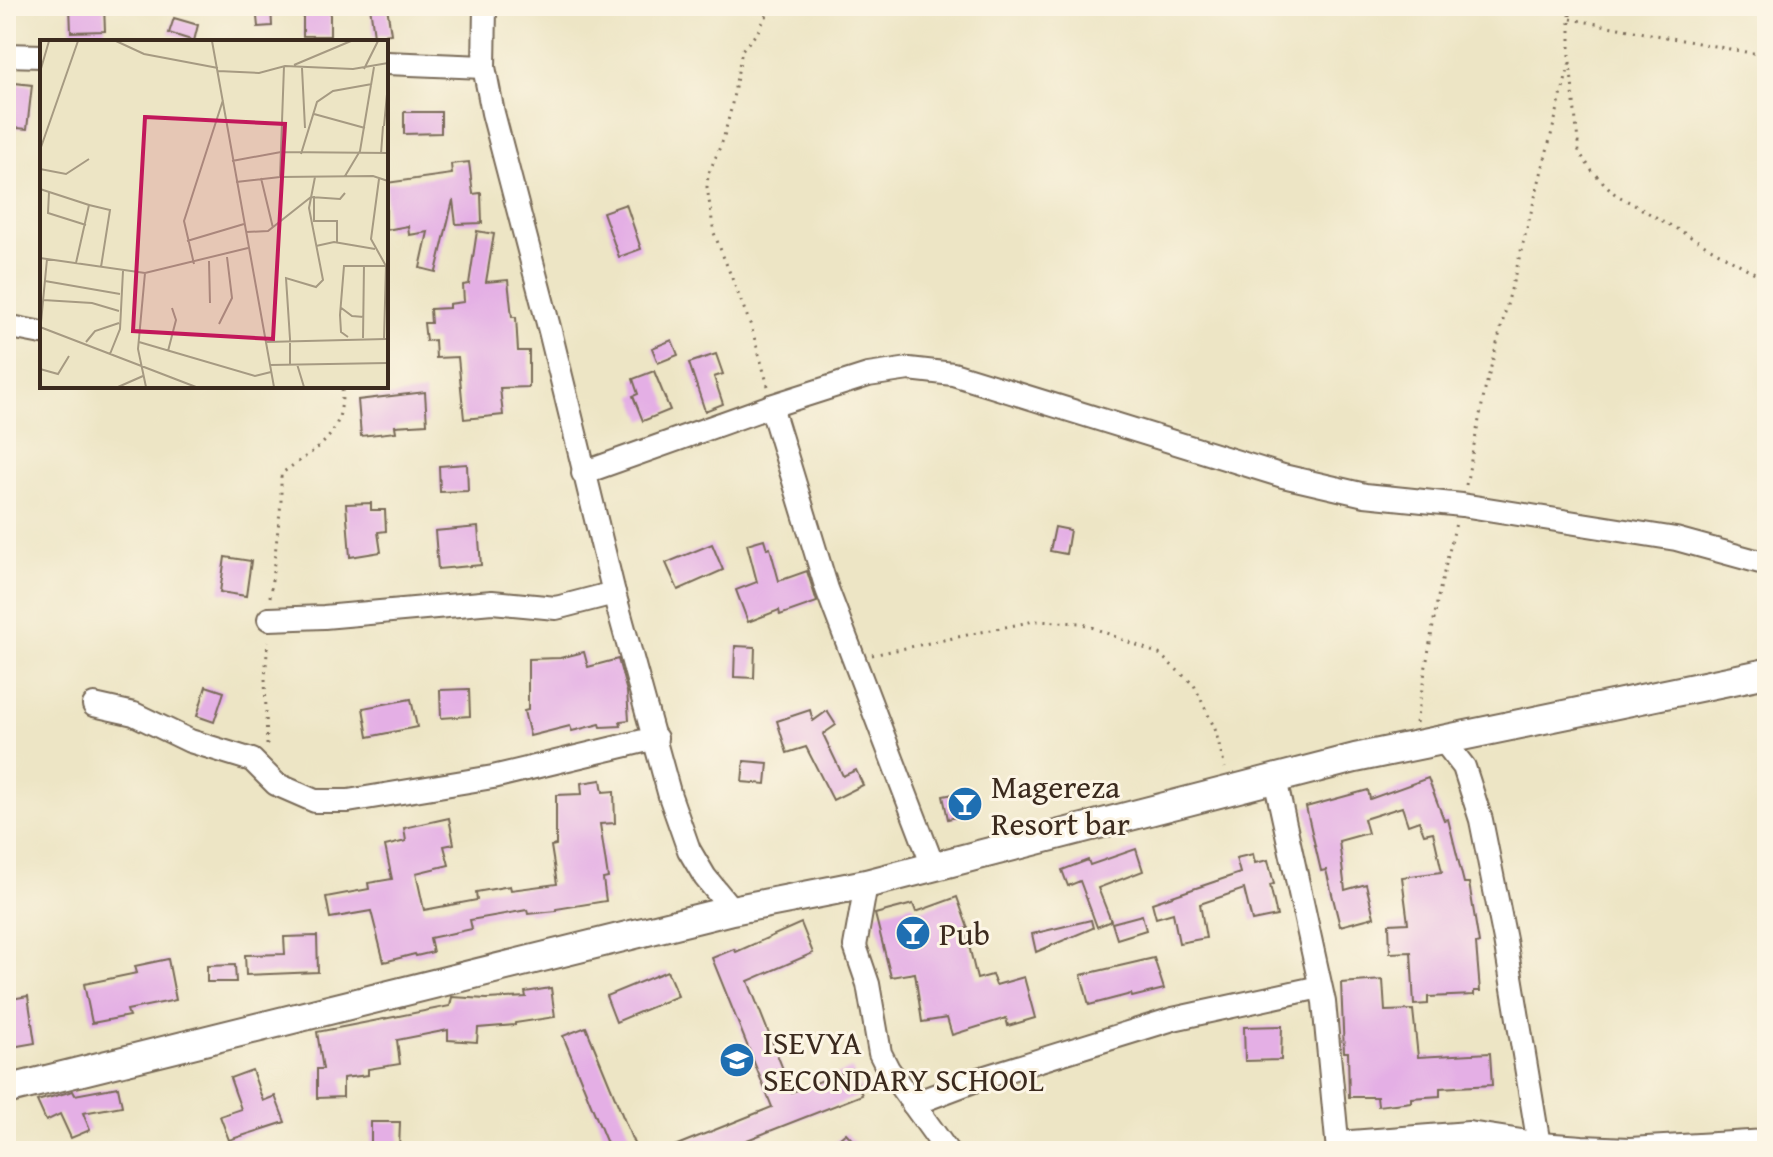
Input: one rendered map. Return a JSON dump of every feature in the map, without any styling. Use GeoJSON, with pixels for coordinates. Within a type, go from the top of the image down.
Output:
{"type":"FeatureCollection","features":[{"type":"Feature","properties":{"kind":"street"},"geometry":{"type":"LineString","coordinates":[[485,6],[484,67],[496,126],[614,593],[670,796],[689,850],[705,877],[732,910]]}},
{"type":"Feature","properties":{"kind":"street"},"geometry":{"type":"LineString","coordinates":[[6,55],[40,56]]}},
{"type":"Feature","properties":{"kind":"street"},"geometry":{"type":"LineString","coordinates":[[388,63],[484,67]]}},
{"type":"Feature","properties":{"kind":"street"},"geometry":{"type":"LineString","coordinates":[[6,326],[40,333]]}},
{"type":"Feature","properties":{"kind":"street"},"geometry":{"type":"LineString","coordinates":[[583,473],[772,406],[887,370],[932,370],[1283,476],[1365,495],[1462,505],[1676,539],[1767,564]]}},
{"type":"Feature","properties":{"kind":"street"},"geometry":{"type":"LineString","coordinates":[[772,406],[812,547],[933,866]]}},
{"type":"Feature","properties":{"kind":"street"},"geometry":{"type":"LineString","coordinates":[[269,619],[492,602],[556,608],[614,593]]}},
{"type":"Feature","properties":{"kind":"street"},"geometry":{"type":"LineString","coordinates":[[6,1090],[732,910],[866,884],[1355,758],[1767,673]]}},
{"type":"Feature","properties":{"kind":"street"},"geometry":{"type":"LineString","coordinates":[[94,705],[134,714],[190,741],[252,760],[276,784],[315,801],[348,801],[452,781],[493,777],[656,738]]}},
{"type":"Feature","properties":{"kind":"street"},"geometry":{"type":"LineString","coordinates":[[1443,740],[1464,767],[1481,820],[1508,955],[1540,1148]]}},
{"type":"Feature","properties":{"kind":"street"},"geometry":{"type":"LineString","coordinates":[[1275,779],[1320,987],[1338,1147],[1469,1133],[1540,1148],[1630,1149],[1767,1141]]}},
{"type":"Feature","properties":{"kind":"street"},"geometry":{"type":"LineString","coordinates":[[866,884],[855,946],[868,984],[880,1053],[888,1069],[947,1151]]}},
{"type":"Feature","properties":{"kind":"street"},"geometry":{"type":"LineString","coordinates":[[913,1104],[979,1079],[1173,1019],[1320,987]]}},
{"type":"Feature","properties":{"kind":"path"},"geometry":{"type":"LineString","coordinates":[[772,6],[757,33],[742,50],[731,109],[723,140],[708,175],[707,187],[714,233],[751,326],[772,406]]}},
{"type":"Feature","properties":{"kind":"path"},"geometry":{"type":"LineString","coordinates":[[1570,6],[1570,62],[1579,152],[1592,171],[1615,194],[1767,280]]}},
{"type":"Feature","properties":{"kind":"path"},"geometry":{"type":"LineString","coordinates":[[1571,19],[1751,53],[1767,53]]}},
{"type":"Feature","properties":{"kind":"path"},"geometry":{"type":"LineString","coordinates":[[1411,747],[1450,540],[1462,505],[1485,390],[1570,62]]}},
{"type":"Feature","properties":{"kind":"path"},"geometry":{"type":"LineString","coordinates":[[262,768],[268,739],[265,678],[281,474],[316,452],[331,438],[338,421],[342,388]]}},
{"type":"Feature","properties":{"kind":"path"},"geometry":{"type":"LineString","coordinates":[[853,659],[1034,621],[1081,623],[1159,654],[1194,685],[1215,729],[1230,791]]}},
{"type":"Feature","properties":{"kind":"building"},"geometry":{"type":"Polygon","coordinates":[[[70,6],[104,6],[105,31],[71,32],[70,6]]]}},
{"type":"Feature","properties":{"kind":"building"},"geometry":{"type":"Polygon","coordinates":[[[256,6],[271,6],[272,26],[258,27],[256,6]]]}},
{"type":"Feature","properties":{"kind":"building"},"geometry":{"type":"Polygon","coordinates":[[[370,6],[387,6],[391,34],[374,36],[370,6]]]}},
{"type":"Feature","properties":{"kind":"building"},"geometry":{"type":"Polygon","coordinates":[[[303,7],[330,8],[330,36],[303,36],[303,7]]]}},
{"type":"Feature","properties":{"kind":"building"},"geometry":{"type":"Polygon","coordinates":[[[174,18],[198,25],[194,40],[169,33],[174,18]]]}},
{"type":"Feature","properties":{"kind":"building"},"geometry":{"type":"Polygon","coordinates":[[[6,82],[32,85],[27,129],[6,127],[6,82]]]}},
{"type":"Feature","properties":{"kind":"building"},"geometry":{"type":"Polygon","coordinates":[[[404,112],[441,112],[441,133],[404,134],[404,112]]]}},
{"type":"Feature","properties":{"kind":"building"},"geometry":{"type":"Polygon","coordinates":[[[469,162],[473,194],[481,193],[482,223],[456,224],[453,200],[436,272],[420,268],[428,232],[409,235],[408,226],[388,230],[388,183],[452,174],[451,164],[469,162]]]}},
{"type":"Feature","properties":{"kind":"building"},"geometry":{"type":"Polygon","coordinates":[[[626,204],[641,249],[619,257],[603,212],[626,204]]]}},
{"type":"Feature","properties":{"kind":"building"},"geometry":{"type":"Polygon","coordinates":[[[477,231],[494,234],[486,282],[508,280],[512,317],[516,317],[518,351],[529,351],[529,387],[500,388],[503,415],[464,419],[458,357],[436,358],[435,340],[426,341],[424,323],[431,323],[430,309],[449,308],[449,304],[464,302],[463,285],[469,284],[477,231]]]}},
{"type":"Feature","properties":{"kind":"building"},"geometry":{"type":"Polygon","coordinates":[[[672,340],[678,355],[658,363],[652,348],[672,340]]]}},
{"type":"Feature","properties":{"kind":"building"},"geometry":{"type":"Polygon","coordinates":[[[716,354],[723,374],[714,377],[723,404],[705,411],[689,363],[716,354]]]}},
{"type":"Feature","properties":{"kind":"building"},"geometry":{"type":"Polygon","coordinates":[[[654,371],[670,410],[643,421],[633,396],[638,394],[633,379],[654,371]]]}},
{"type":"Feature","properties":{"kind":"building"},"geometry":{"type":"Polygon","coordinates":[[[425,392],[427,424],[395,426],[396,432],[361,436],[358,400],[425,392]]]}},
{"type":"Feature","properties":{"kind":"building"},"geometry":{"type":"Polygon","coordinates":[[[467,464],[468,491],[440,492],[439,466],[467,464]]]}},
{"type":"Feature","properties":{"kind":"building"},"geometry":{"type":"Polygon","coordinates":[[[371,503],[371,510],[385,510],[386,531],[378,532],[381,552],[350,557],[346,504],[371,503]]]}},
{"type":"Feature","properties":{"kind":"building"},"geometry":{"type":"Polygon","coordinates":[[[478,527],[481,565],[438,569],[435,531],[478,527]]]}},
{"type":"Feature","properties":{"kind":"building"},"geometry":{"type":"Polygon","coordinates":[[[1055,527],[1070,530],[1066,554],[1050,551],[1055,527]]]}},
{"type":"Feature","properties":{"kind":"building"},"geometry":{"type":"Polygon","coordinates":[[[764,539],[767,549],[770,548],[779,581],[807,571],[817,602],[780,615],[779,610],[748,622],[736,590],[757,582],[747,544],[764,539]]]}},
{"type":"Feature","properties":{"kind":"building"},"geometry":{"type":"Polygon","coordinates":[[[712,544],[723,570],[678,590],[666,563],[712,544]]]}},
{"type":"Feature","properties":{"kind":"building"},"geometry":{"type":"Polygon","coordinates":[[[225,557],[251,561],[246,596],[220,592],[225,557]]]}},
{"type":"Feature","properties":{"kind":"building"},"geometry":{"type":"Polygon","coordinates":[[[735,646],[755,647],[754,678],[734,677],[735,646]]]}},
{"type":"Feature","properties":{"kind":"building"},"geometry":{"type":"Polygon","coordinates":[[[584,652],[588,667],[618,659],[627,692],[629,720],[620,721],[621,726],[601,727],[600,724],[572,731],[570,726],[530,736],[524,711],[528,710],[528,659],[560,658],[584,652]]]}},
{"type":"Feature","properties":{"kind":"building"},"geometry":{"type":"Polygon","coordinates":[[[206,686],[224,692],[214,722],[197,716],[206,686]]]}},
{"type":"Feature","properties":{"kind":"building"},"geometry":{"type":"Polygon","coordinates":[[[469,689],[470,716],[441,718],[440,690],[469,689]]]}},
{"type":"Feature","properties":{"kind":"building"},"geometry":{"type":"Polygon","coordinates":[[[411,699],[417,727],[368,737],[363,708],[411,699]]]}},
{"type":"Feature","properties":{"kind":"building"},"geometry":{"type":"Polygon","coordinates":[[[810,710],[813,721],[827,711],[836,725],[823,734],[843,776],[856,770],[863,785],[833,800],[806,747],[787,753],[777,721],[810,710]]]}},
{"type":"Feature","properties":{"kind":"building"},"geometry":{"type":"Polygon","coordinates":[[[744,761],[768,763],[766,784],[742,782],[744,761]]]}},
{"type":"Feature","properties":{"kind":"building"},"geometry":{"type":"Polygon","coordinates":[[[1428,778],[1444,820],[1448,819],[1464,883],[1469,883],[1479,943],[1476,944],[1480,991],[1474,991],[1474,995],[1428,997],[1428,1004],[1414,1005],[1411,952],[1390,953],[1389,924],[1408,923],[1402,877],[1442,872],[1433,832],[1424,834],[1419,821],[1408,825],[1402,807],[1364,819],[1368,833],[1339,841],[1345,890],[1366,884],[1374,917],[1340,926],[1326,870],[1321,871],[1306,807],[1368,790],[1370,799],[1428,778]]]}},
{"type":"Feature","properties":{"kind":"building"},"geometry":{"type":"Polygon","coordinates":[[[601,780],[603,792],[614,791],[615,823],[600,824],[608,878],[603,879],[606,901],[556,911],[528,914],[527,910],[470,920],[472,929],[430,938],[433,952],[384,962],[371,911],[330,918],[326,897],[369,889],[368,883],[392,879],[385,846],[406,841],[404,828],[449,818],[454,844],[444,846],[449,865],[416,873],[424,910],[477,900],[476,892],[510,886],[511,890],[557,884],[551,846],[556,845],[556,795],[582,794],[581,783],[601,780]]]}},
{"type":"Feature","properties":{"kind":"building"},"geometry":{"type":"Polygon","coordinates":[[[964,792],[969,814],[948,819],[943,796],[964,792]]]}},
{"type":"Feature","properties":{"kind":"building"},"geometry":{"type":"Polygon","coordinates":[[[1136,849],[1143,871],[1098,888],[1111,921],[1097,927],[1080,881],[1068,886],[1062,870],[1088,860],[1090,865],[1136,849]]]}},
{"type":"Feature","properties":{"kind":"building"},"geometry":{"type":"Polygon","coordinates":[[[1253,854],[1255,863],[1268,860],[1277,916],[1252,921],[1244,889],[1200,904],[1206,938],[1179,943],[1173,913],[1156,918],[1152,903],[1240,873],[1236,858],[1253,854]]]}},
{"type":"Feature","properties":{"kind":"building"},"geometry":{"type":"Polygon","coordinates":[[[957,897],[968,928],[965,929],[977,979],[992,975],[996,985],[1024,977],[1035,1018],[1008,1026],[1006,1018],[952,1035],[947,1018],[922,1022],[915,973],[891,977],[875,914],[913,904],[916,912],[957,897]]]}},
{"type":"Feature","properties":{"kind":"building"},"geometry":{"type":"Polygon","coordinates":[[[1142,915],[1146,930],[1117,939],[1112,923],[1142,915]]]}},
{"type":"Feature","properties":{"kind":"building"},"geometry":{"type":"Polygon","coordinates":[[[1091,920],[1093,928],[1036,952],[1032,934],[1091,920]]]}},
{"type":"Feature","properties":{"kind":"building"},"geometry":{"type":"Polygon","coordinates":[[[801,923],[813,953],[748,981],[792,1092],[852,1069],[862,1095],[719,1151],[662,1151],[772,1107],[712,958],[734,949],[736,952],[801,923]]]}},
{"type":"Feature","properties":{"kind":"building"},"geometry":{"type":"Polygon","coordinates":[[[317,936],[318,972],[246,975],[245,955],[285,954],[284,937],[317,936]]]}},
{"type":"Feature","properties":{"kind":"building"},"geometry":{"type":"Polygon","coordinates":[[[1154,958],[1164,989],[1089,1005],[1081,975],[1154,958]]]}},
{"type":"Feature","properties":{"kind":"building"},"geometry":{"type":"Polygon","coordinates":[[[168,959],[176,1000],[127,1010],[129,1016],[92,1023],[84,984],[137,973],[135,966],[168,959]]]}},
{"type":"Feature","properties":{"kind":"building"},"geometry":{"type":"Polygon","coordinates":[[[235,965],[236,982],[207,982],[207,966],[235,965]]]}},
{"type":"Feature","properties":{"kind":"building"},"geometry":{"type":"Polygon","coordinates":[[[667,971],[678,996],[616,1022],[606,996],[667,971]]]}},
{"type":"Feature","properties":{"kind":"building"},"geometry":{"type":"Polygon","coordinates":[[[1383,980],[1385,1011],[1413,1010],[1418,1057],[1490,1053],[1492,1085],[1440,1088],[1440,1096],[1411,1098],[1411,1102],[1378,1106],[1377,1097],[1349,1097],[1341,983],[1383,980]]]}},
{"type":"Feature","properties":{"kind":"building"},"geometry":{"type":"Polygon","coordinates":[[[551,988],[555,1017],[478,1028],[477,1042],[448,1040],[448,1030],[397,1040],[400,1064],[368,1069],[368,1075],[343,1078],[343,1097],[317,1098],[317,1069],[323,1069],[317,1032],[450,1006],[452,997],[526,997],[525,992],[551,988]]]}},
{"type":"Feature","properties":{"kind":"building"},"geometry":{"type":"Polygon","coordinates":[[[28,996],[35,1043],[6,1048],[6,1000],[28,996]]]}},
{"type":"Feature","properties":{"kind":"building"},"geometry":{"type":"Polygon","coordinates":[[[1282,1026],[1281,1060],[1245,1061],[1244,1027],[1282,1026]]]}},
{"type":"Feature","properties":{"kind":"building"},"geometry":{"type":"Polygon","coordinates":[[[586,1027],[637,1151],[610,1151],[563,1036],[586,1027]]]}},
{"type":"Feature","properties":{"kind":"building"},"geometry":{"type":"Polygon","coordinates":[[[252,1070],[263,1101],[275,1096],[285,1122],[229,1140],[220,1116],[241,1109],[230,1078],[252,1070]]]}},
{"type":"Feature","properties":{"kind":"building"},"geometry":{"type":"Polygon","coordinates":[[[118,1087],[122,1106],[83,1113],[90,1130],[71,1138],[60,1114],[46,1121],[37,1101],[73,1091],[75,1095],[118,1087]]]}},
{"type":"Feature","properties":{"kind":"building"},"geometry":{"type":"Polygon","coordinates":[[[371,1122],[400,1122],[399,1150],[371,1149],[371,1122]]]}},
{"type":"Feature","properties":{"kind":"building"},"geometry":{"type":"Polygon","coordinates":[[[846,1133],[856,1144],[848,1151],[825,1151],[846,1133]]]}},
{"type":"Feature","properties":{"kind":"place","name":"Magereza Resort bar"},"geometry":{"type":"Point","coordinates":[965,804]}},
{"type":"Feature","properties":{"kind":"place","name":"Pub"},"geometry":{"type":"Point","coordinates":[913,933]}},
{"type":"Feature","properties":{"kind":"place","name":"ISEVYA SECONDARY SCHOOL"},"geometry":{"type":"Point","coordinates":[737,1060]}}]}
